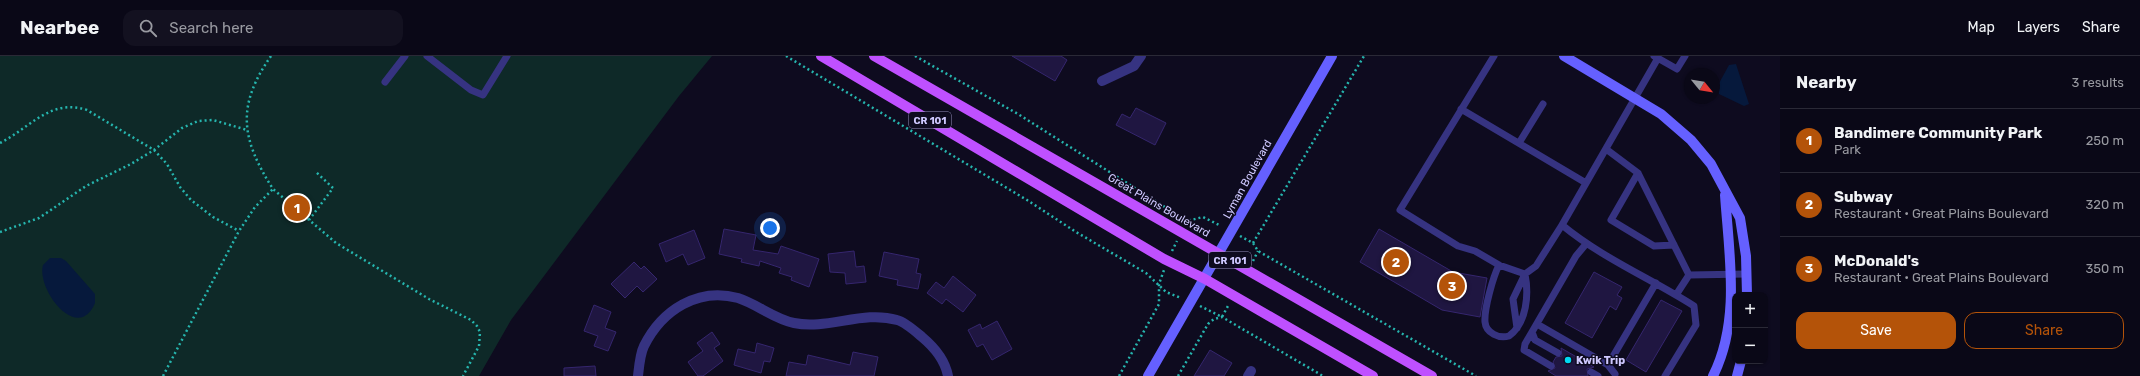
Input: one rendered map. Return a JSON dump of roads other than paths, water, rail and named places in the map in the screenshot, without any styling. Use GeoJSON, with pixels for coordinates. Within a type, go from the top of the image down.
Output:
{"type":"FeatureCollection","features":[{"type":"Feature","properties":{"kind":"main road","name":"CR 101"},"geometry":{"type":"LineString","coordinates":[[821,56],[1167,261],[1234,295],[1373,376]]}},
{"type":"Feature","properties":{"kind":"main road","name":"Great Plains Boulevard"},"geometry":{"type":"LineString","coordinates":[[874,56],[1432,376]]}},
{"type":"Feature","properties":{"kind":"street"},"geometry":{"type":"LineString","coordinates":[[1102,81],[1134,66],[1141,56]]}},
{"type":"Feature","properties":{"kind":"street","name":"Lyman Boulevard"},"geometry":{"type":"LineString","coordinates":[[1148,376],[1332,56]]}},
{"type":"Feature","properties":{"kind":"street"},"geometry":{"type":"LineString","coordinates":[[1564,56],[1661,114],[1691,140],[1711,164],[1740,218],[1746,256],[1747,292]]}},
{"type":"Feature","properties":{"kind":"street"},"geometry":{"type":"LineString","coordinates":[[1714,376],[1720,362],[1729,331],[1731,273],[1725,191]]}},
{"type":"Feature","properties":{"kind":"street"},"geometry":{"type":"LineString","coordinates":[[638,376],[643,347],[657,326],[678,305],[710,294],[738,298],[794,323],[827,324],[873,317],[897,320],[931,344],[946,365],[948,376]]}},
{"type":"Feature","properties":{"kind":"street"},"geometry":{"type":"LineString","coordinates":[[1737,376],[1740,364]]}},
{"type":"Feature","properties":{"kind":"lane"},"geometry":{"type":"LineString","coordinates":[[385,82],[405,56]]}},
{"type":"Feature","properties":{"kind":"lane"},"geometry":{"type":"LineString","coordinates":[[427,56],[471,90],[483,95],[508,56]]}},
{"type":"Feature","properties":{"kind":"lane"},"geometry":{"type":"LineString","coordinates":[[1494,56],[1400,210],[1458,246],[1475,250],[1499,265],[1525,274]]}},
{"type":"Feature","properties":{"kind":"lane"},"geometry":{"type":"LineString","coordinates":[[1518,328],[1513,299],[1525,274],[1536,266],[1562,225],[1636,98],[1656,57],[1677,69],[1685,56]]}},
{"type":"Feature","properties":{"kind":"lane"},"geometry":{"type":"LineString","coordinates":[[1519,143],[1543,104]]}},
{"type":"Feature","properties":{"kind":"lane"},"geometry":{"type":"LineString","coordinates":[[1461,109],[1586,183]]}},
{"type":"Feature","properties":{"kind":"lane"},"geometry":{"type":"LineString","coordinates":[[1606,149],[1638,173],[1690,275]]}},
{"type":"Feature","properties":{"kind":"lane"},"geometry":{"type":"LineString","coordinates":[[1638,173],[1611,220],[1654,246],[1674,245]]}},
{"type":"Feature","properties":{"kind":"lane"},"geometry":{"type":"LineString","coordinates":[[1562,225],[1586,244],[1694,306],[1696,325],[1665,376]]}},
{"type":"Feature","properties":{"kind":"lane"},"geometry":{"type":"LineString","coordinates":[[1551,366],[1524,350],[1525,344],[1576,256],[1586,244]]}},
{"type":"Feature","properties":{"kind":"lane"},"geometry":{"type":"LineString","coordinates":[[1499,265],[1493,278],[1484,321],[1486,326],[1493,334],[1504,338],[1509,336],[1518,328],[1524,313],[1528,289],[1525,274]]}},
{"type":"Feature","properties":{"kind":"lane"},"geometry":{"type":"LineString","coordinates":[[1690,275],[1731,273],[1747,274]]}},
{"type":"Feature","properties":{"kind":"lane"},"geometry":{"type":"LineString","coordinates":[[1676,295],[1690,275]]}},
{"type":"Feature","properties":{"kind":"lane"},"geometry":{"type":"LineString","coordinates":[[1608,365],[1656,283]]}},
{"type":"Feature","properties":{"kind":"lane"},"geometry":{"type":"LineString","coordinates":[[1537,324],[1608,365],[1615,375]]}},
{"type":"Feature","properties":{"kind":"lane"},"geometry":{"type":"LineString","coordinates":[[1532,332],[1535,340],[1558,353]]}},
{"type":"Feature","properties":{"kind":"lane"},"geometry":{"type":"LineString","coordinates":[[1591,372],[1598,376]]}},
{"type":"Feature","properties":{"kind":"water"},"geometry":{"type":"Polygon","coordinates":[[[1736,64],[1749,104],[1744,106],[1720,94],[1720,82],[1729,65],[1736,64]]]}},
{"type":"Feature","properties":{"kind":"water"},"geometry":{"type":"Polygon","coordinates":[[[50,258],[61,258],[66,261],[95,294],[95,303],[88,314],[79,318],[69,315],[60,308],[52,298],[46,287],[43,275],[43,265],[50,258]]]}},
{"type":"Feature","properties":{"kind":"place","name":"Bandimere Community Park"},"geometry":{"type":"Point","coordinates":[297,208]}},
{"type":"Feature","properties":{"kind":"place","name":"Subway"},"geometry":{"type":"Point","coordinates":[1396,262]}},
{"type":"Feature","properties":{"kind":"place","name":"McDonald's"},"geometry":{"type":"Point","coordinates":[1452,286]}},
{"type":"Feature","properties":{"kind":"place","name":"Kwik Trip"},"geometry":{"type":"Point","coordinates":[1568,360]}}]}
